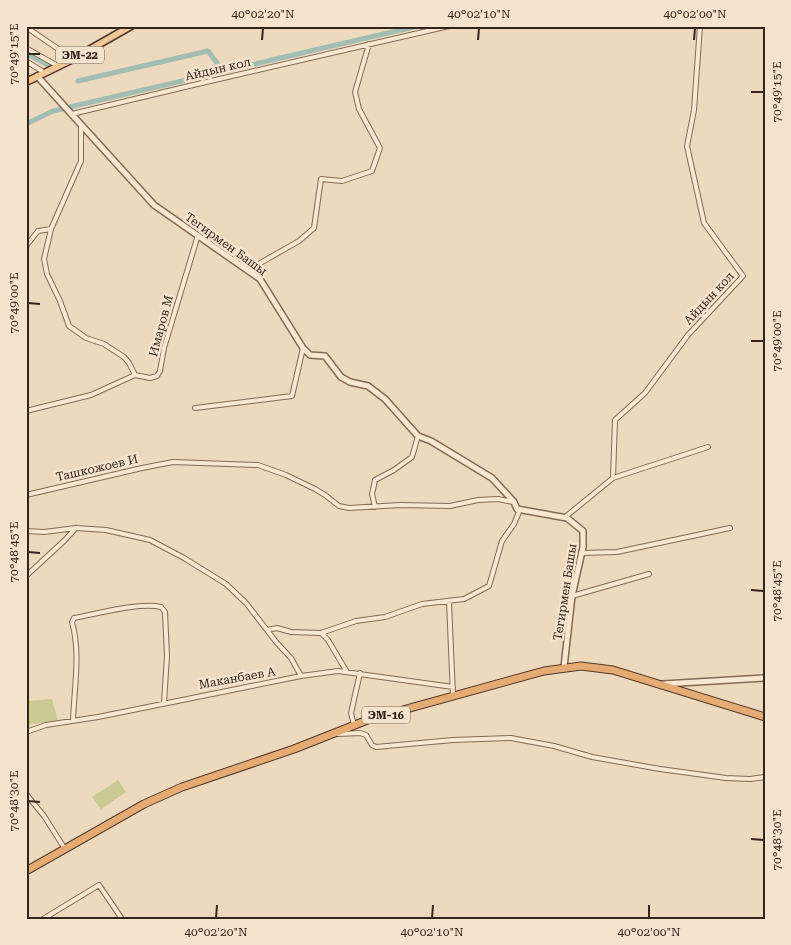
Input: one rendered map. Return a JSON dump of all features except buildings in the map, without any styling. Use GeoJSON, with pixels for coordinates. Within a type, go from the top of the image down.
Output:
{"type":"FeatureCollection","features":[{"type":"Feature","properties":{"kind":"highway","name":"ЭМ-16"},"geometry":{"type":"LineString","coordinates":[[26,870],[144,804],[182,787],[370,719],[544,671],[581,666],[605,668],[765,717]]}},
{"type":"Feature","properties":{"kind":"main road","name":"ЭМ-22"},"geometry":{"type":"LineString","coordinates":[[26,82],[73,59],[132,26]]}},
{"type":"Feature","properties":{"kind":"street"},"geometry":{"type":"LineString","coordinates":[[26,26],[73,59]]}},
{"type":"Feature","properties":{"kind":"street","name":"Айдын кол"},"geometry":{"type":"LineString","coordinates":[[72,114],[449,26]]}},
{"type":"Feature","properties":{"kind":"street","name":"Айдын кол"},"geometry":{"type":"LineString","coordinates":[[613,478],[615,420],[645,393],[688,334],[743,276],[704,223],[687,146],[694,110],[700,26]]}},
{"type":"Feature","properties":{"kind":"street"},"geometry":{"type":"LineString","coordinates":[[248,270],[299,241],[314,228],[321,179],[342,181],[372,171],[380,148],[359,109],[355,92],[369,44]]}},
{"type":"Feature","properties":{"kind":"street"},"geometry":{"type":"LineString","coordinates":[[26,48],[58,66]]}},
{"type":"Feature","properties":{"kind":"street"},"geometry":{"type":"LineString","coordinates":[[26,62],[45,73]]}},
{"type":"Feature","properties":{"kind":"street","name":"Тегирмен Башы"},"geometry":{"type":"LineString","coordinates":[[37,76],[154,205],[260,279],[303,348]]}},
{"type":"Feature","properties":{"kind":"street"},"geometry":{"type":"LineString","coordinates":[[81,125],[81,161],[51,229],[44,259],[47,274],[69,326],[86,338],[109,347],[124,357],[134,375]]}},
{"type":"Feature","properties":{"kind":"street"},"geometry":{"type":"LineString","coordinates":[[26,246],[38,231],[51,229]]}},
{"type":"Feature","properties":{"kind":"street","name":"Имаров М"},"geometry":{"type":"LineString","coordinates":[[26,411],[91,395],[134,375],[150,378],[157,376],[198,235]]}},
{"type":"Feature","properties":{"kind":"street"},"geometry":{"type":"LineString","coordinates":[[195,408],[292,396],[303,348]]}},
{"type":"Feature","properties":{"kind":"street"},"geometry":{"type":"LineString","coordinates":[[267,630],[277,628],[291,632],[321,633],[356,621],[385,617],[422,604],[464,599],[489,586],[502,541],[514,524],[519,512],[514,502],[492,478],[431,441],[418,436],[385,399],[368,386],[350,382],[341,377],[325,356],[310,355],[303,348]]}},
{"type":"Feature","properties":{"kind":"street"},"geometry":{"type":"LineString","coordinates":[[374,507],[372,494],[375,480],[394,470],[412,457],[418,436]]}},
{"type":"Feature","properties":{"kind":"street"},"geometry":{"type":"LineString","coordinates":[[564,518],[613,478],[708,447]]}},
{"type":"Feature","properties":{"kind":"street","name":"Ташкожоев И"},"geometry":{"type":"LineString","coordinates":[[26,495],[173,462],[258,465],[286,475],[315,489],[339,506],[349,508],[450,506],[478,500],[498,499],[514,502]]}},
{"type":"Feature","properties":{"kind":"street","name":"Тегирмен Башы"},"geometry":{"type":"LineString","coordinates":[[517,508],[564,518],[573,522],[583,531],[581,553],[572,596],[564,667]]}},
{"type":"Feature","properties":{"kind":"street"},"geometry":{"type":"LineString","coordinates":[[26,576],[76,528]]}},
{"type":"Feature","properties":{"kind":"street"},"geometry":{"type":"LineString","coordinates":[[26,531],[44,532],[76,528],[106,530],[150,540],[226,584],[246,603],[291,658],[301,676]]}},
{"type":"Feature","properties":{"kind":"street"},"geometry":{"type":"LineString","coordinates":[[581,553],[617,552],[730,528]]}},
{"type":"Feature","properties":{"kind":"street"},"geometry":{"type":"LineString","coordinates":[[572,596],[649,574]]}},
{"type":"Feature","properties":{"kind":"street"},"geometry":{"type":"LineString","coordinates":[[449,602],[453,696]]}},
{"type":"Feature","properties":{"kind":"street"},"geometry":{"type":"LineString","coordinates":[[73,721],[77,650],[72,622],[74,618],[154,605],[161,607],[165,612],[164,702]]}},
{"type":"Feature","properties":{"kind":"street"},"geometry":{"type":"LineString","coordinates":[[321,633],[328,640],[347,672]]}},
{"type":"Feature","properties":{"kind":"street","name":"Маканбаев А"},"geometry":{"type":"LineString","coordinates":[[26,732],[46,725],[301,676],[338,671],[453,687]]}},
{"type":"Feature","properties":{"kind":"street"},"geometry":{"type":"LineString","coordinates":[[354,726],[351,713],[360,673]]}},
{"type":"Feature","properties":{"kind":"street"},"geometry":{"type":"LineString","coordinates":[[660,684],[765,678]]}},
{"type":"Feature","properties":{"kind":"street"},"geometry":{"type":"LineString","coordinates":[[331,734],[360,733],[366,735],[372,745],[376,746],[511,738],[554,746],[592,758],[650,767],[726,778],[750,779],[765,777]]}},
{"type":"Feature","properties":{"kind":"street"},"geometry":{"type":"LineString","coordinates":[[27,797],[44,816],[65,849]]}},
{"type":"Feature","properties":{"kind":"street"},"geometry":{"type":"LineString","coordinates":[[43,919],[99,885],[122,919]]}},
{"type":"Feature","properties":{"kind":"shaded area"},"geometry":{"type":"Polygon","coordinates":[[[52,699],[58,721],[26,725],[26,701],[52,699]]]}},
{"type":"Feature","properties":{"kind":"shaded area"},"geometry":{"type":"Polygon","coordinates":[[[118,780],[126,792],[101,809],[92,797],[118,780]]]}},
{"type":"Feature","properties":{"kind":"waterway"},"geometry":{"type":"LineString","coordinates":[[70,107],[418,26]]}},
{"type":"Feature","properties":{"kind":"waterway"},"geometry":{"type":"LineString","coordinates":[[78,81],[208,51],[223,71]]}},
{"type":"Feature","properties":{"kind":"waterway"},"geometry":{"type":"LineString","coordinates":[[26,53],[48,65]]}},
{"type":"Feature","properties":{"kind":"waterway"},"geometry":{"type":"LineString","coordinates":[[26,124],[53,111],[62,109]]}}]}
